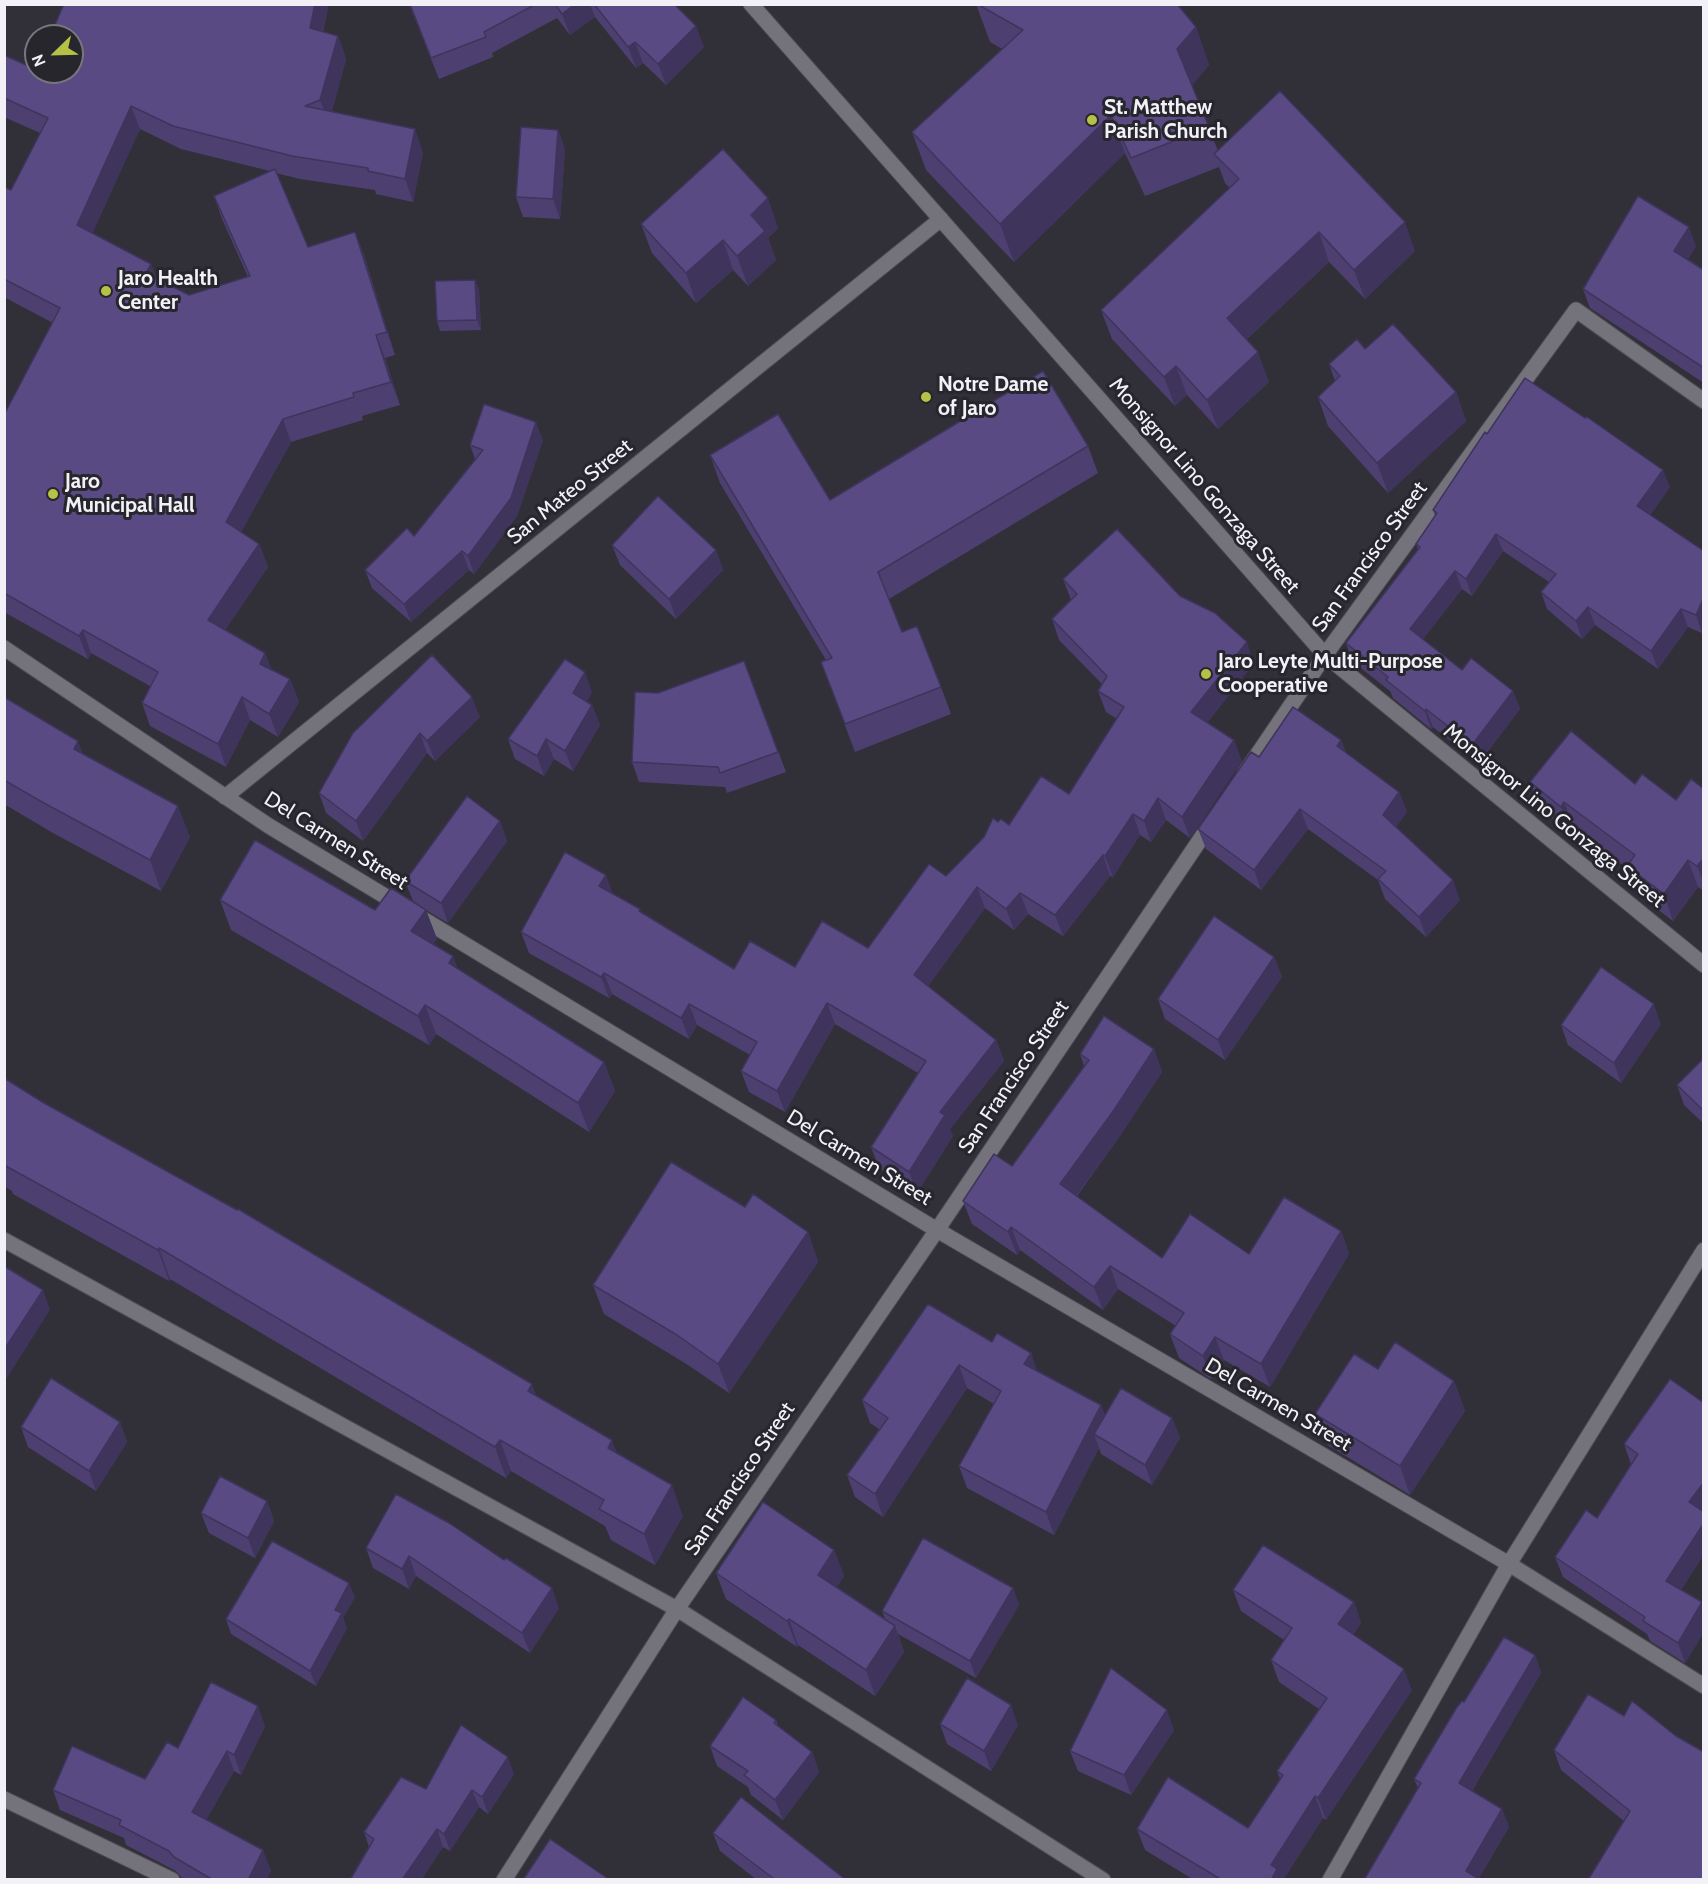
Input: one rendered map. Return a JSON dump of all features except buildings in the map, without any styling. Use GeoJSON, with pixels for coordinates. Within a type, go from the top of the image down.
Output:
{"type":"FeatureCollection","features":[{"type":"Feature","properties":{"kind":"street","name":"Monsignor Lino Gonzaga Street"},"geometry":{"type":"LineString","coordinates":[[752,4],[1325,655],[1704,965]]}},
{"type":"Feature","properties":{"kind":"street","name":"San Mateo Street"},"geometry":{"type":"LineString","coordinates":[[225,797],[941,219]]}},
{"type":"Feature","properties":{"kind":"street","name":"San Francisco Street"},"geometry":{"type":"LineString","coordinates":[[1238,784],[1325,655],[1576,310],[1704,401]]}},
{"type":"Feature","properties":{"kind":"street","name":"Del Carmen Street"},"geometry":{"type":"LineString","coordinates":[[4,648],[280,832],[937,1230],[1509,1564],[1704,1686]]}},
{"type":"Feature","properties":{"kind":"street","name":"San Francisco Street"},"geometry":{"type":"LineString","coordinates":[[504,1880],[677,1609],[1218,814]]}},
{"type":"Feature","properties":{"kind":"street"},"geometry":{"type":"LineString","coordinates":[[4,1240],[677,1609],[1103,1880]]}},
{"type":"Feature","properties":{"kind":"street"},"geometry":{"type":"LineString","coordinates":[[1330,1880],[1509,1564],[1704,1250]]}},
{"type":"Feature","properties":{"kind":"street"},"geometry":{"type":"LineString","coordinates":[[4,1799],[172,1880]]}},
{"type":"Feature","properties":{"kind":"place","name":"St. Matthew Parish Church"},"geometry":{"type":"Point","coordinates":[1092,120]}},
{"type":"Feature","properties":{"kind":"place","name":"Jaro Health Center"},"geometry":{"type":"Point","coordinates":[106,291]}},
{"type":"Feature","properties":{"kind":"place","name":"Notre Dame of Jaro"},"geometry":{"type":"Point","coordinates":[926,397]}},
{"type":"Feature","properties":{"kind":"place","name":"Jaro Municipal Hall"},"geometry":{"type":"Point","coordinates":[53,494]}},
{"type":"Feature","properties":{"kind":"place","name":"Jaro Leyte Multi-Purpose Cooperative"},"geometry":{"type":"Point","coordinates":[1206,674]}}]}
